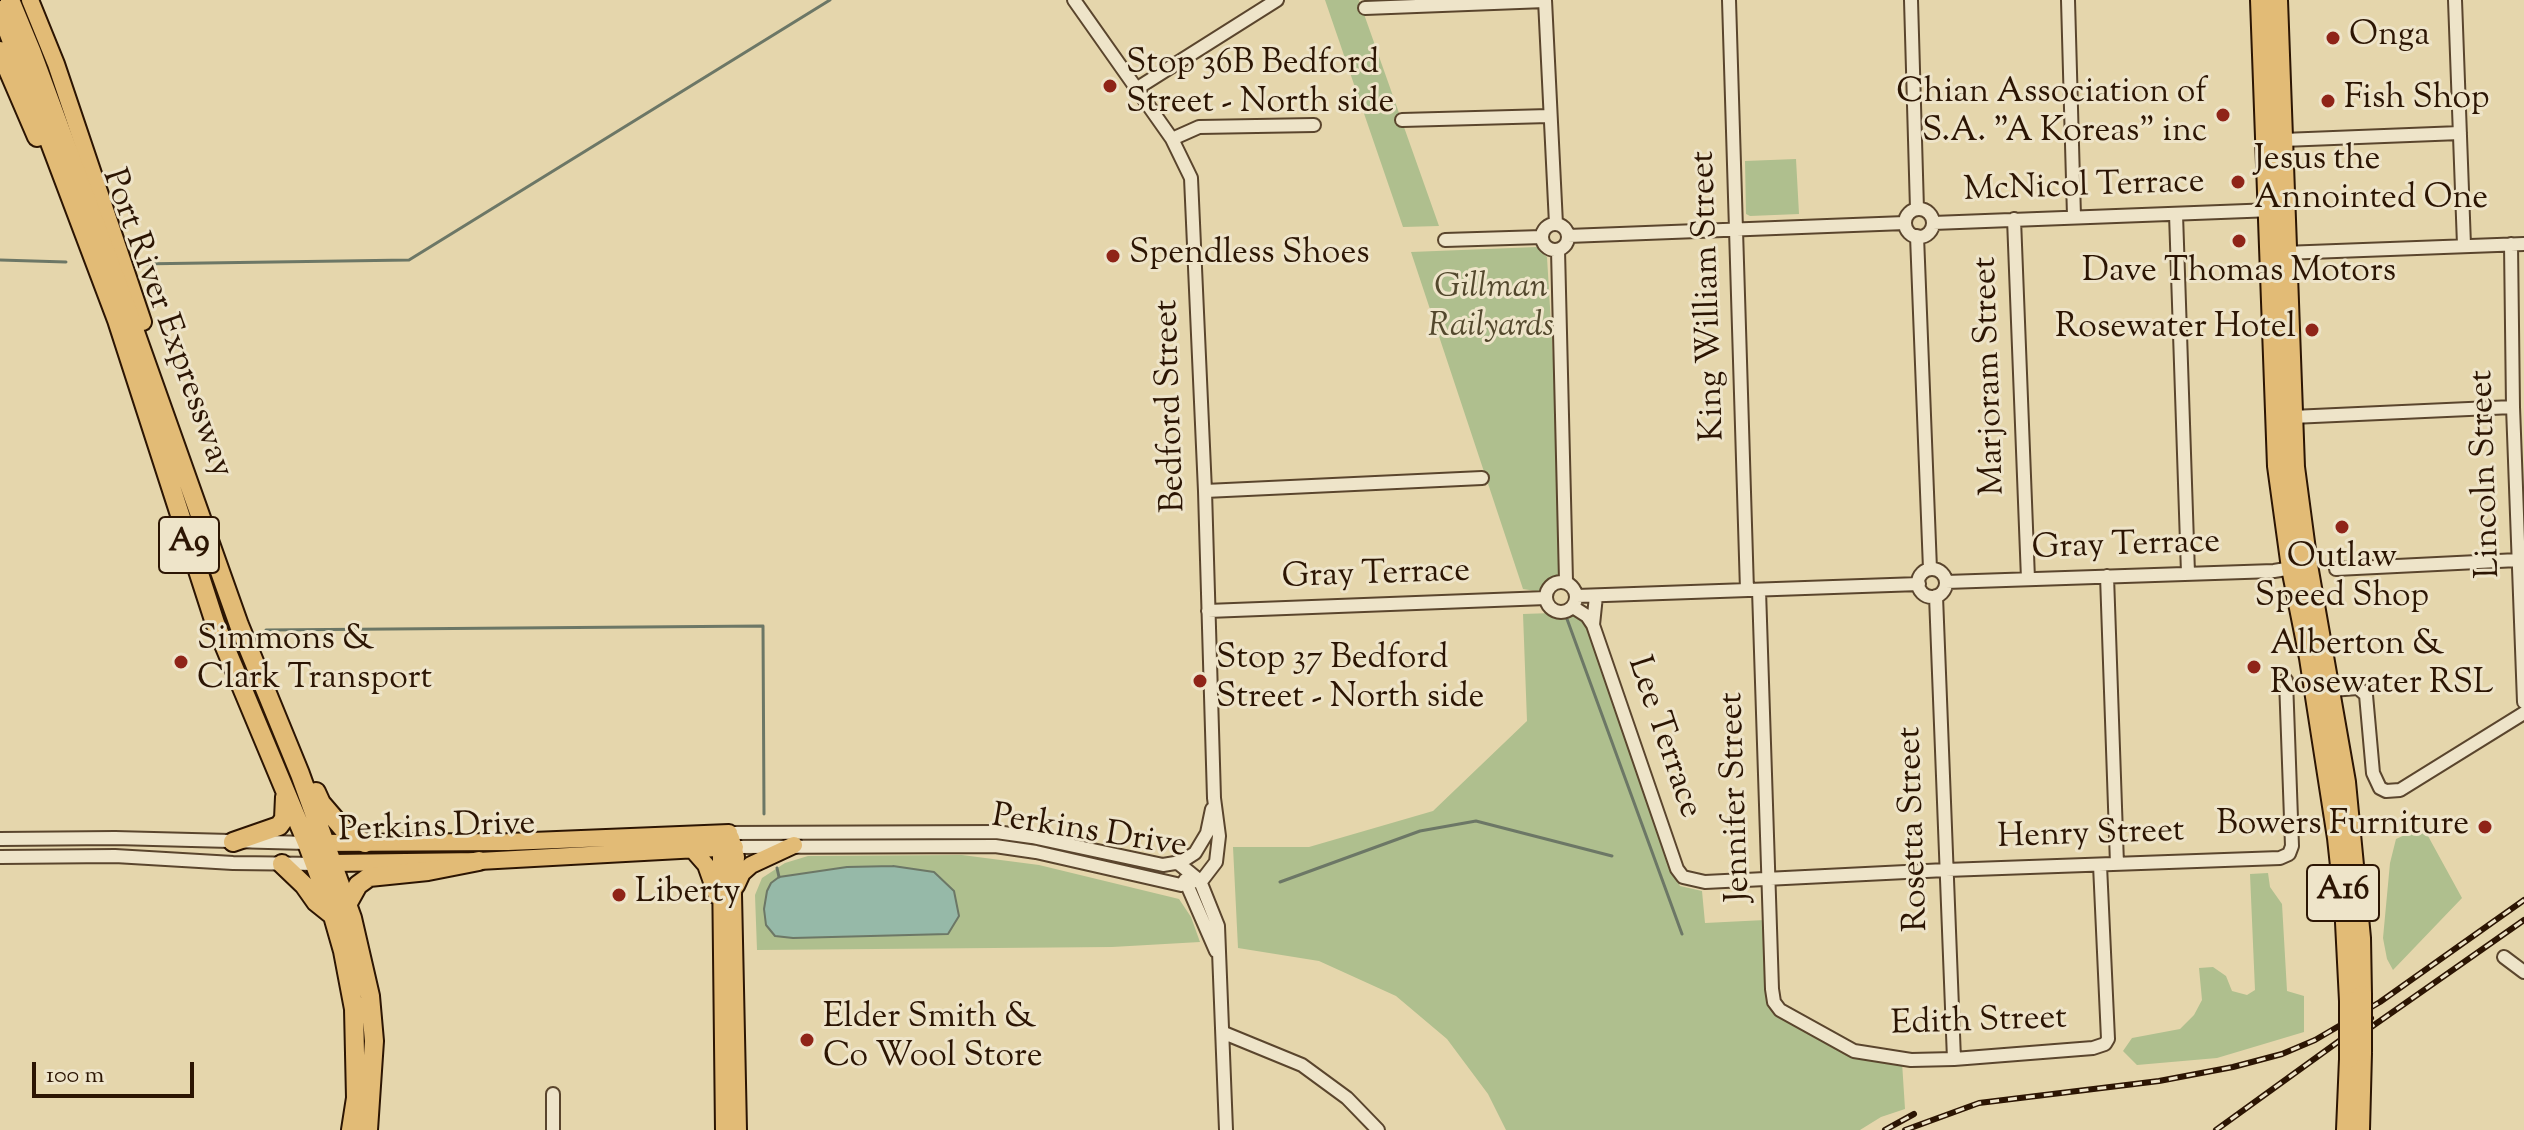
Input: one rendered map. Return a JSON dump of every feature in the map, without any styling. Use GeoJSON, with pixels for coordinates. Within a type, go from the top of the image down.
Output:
{"type":"FeatureCollection","features":[{"type":"Feature","properties":{"kind":"highway","name":"Port River Expressway"},"geometry":{"type":"LineString","coordinates":[[10,0],[202,585],[285,791],[316,843]]}},
{"type":"Feature","properties":{"kind":"highway","name":"A16"},"geometry":{"type":"LineString","coordinates":[[2260,0],[2276,210],[2275,438],[2282,514],[2299,566],[2331,690],[2353,838],[2361,938],[2355,998],[2360,1130]]}},
{"type":"Feature","properties":{"kind":"highway","name":"A16"},"geometry":{"type":"LineString","coordinates":[[2276,210],[2283,140],[2278,0]]}},
{"type":"Feature","properties":{"kind":"highway","name":"Port River Expressway"},"geometry":{"type":"LineString","coordinates":[[0,10],[26,56],[239,625],[276,715],[324,864],[348,903],[362,954],[374,1041],[368,1130]]}},
{"type":"Feature","properties":{"kind":"highway"},"geometry":{"type":"LineString","coordinates":[[0,51],[96,275],[107,293]]}},
{"type":"Feature","properties":{"kind":"highway","name":"A16"},"geometry":{"type":"LineString","coordinates":[[2277,253],[2292,417],[2299,566],[2309,658],[2337,838],[2355,998]]}},
{"type":"Feature","properties":{"kind":"highway"},"geometry":{"type":"LineString","coordinates":[[143,322],[177,432],[185,476]]}},
{"type":"Feature","properties":{"kind":"highway"},"geometry":{"type":"LineString","coordinates":[[276,715],[289,730],[321,803],[345,831],[365,843]]}},
{"type":"Feature","properties":{"kind":"highway"},"geometry":{"type":"LineString","coordinates":[[231,842],[279,826],[284,819],[285,791]]}},
{"type":"Feature","properties":{"kind":"highway"},"geometry":{"type":"LineString","coordinates":[[348,903],[358,885],[369,877],[428,871],[479,861]]}},
{"type":"Feature","properties":{"kind":"highway"},"geometry":{"type":"LineString","coordinates":[[282,864],[331,914]]}},
{"type":"Feature","properties":{"kind":"highway","name":"Port River Expressway"},"geometry":{"type":"LineString","coordinates":[[324,864],[331,914],[343,951],[354,1009],[356,1098],[351,1130]]}},
{"type":"Feature","properties":{"kind":"highway","name":"A16"},"geometry":{"type":"LineString","coordinates":[[2346,1130],[2355,1056]]}},
{"type":"Feature","properties":{"kind":"main road"},"geometry":{"type":"LineString","coordinates":[[30,0],[56,64],[143,322]]}},
{"type":"Feature","properties":{"kind":"main road"},"geometry":{"type":"LineString","coordinates":[[724,1130],[728,842]]}},
{"type":"Feature","properties":{"kind":"main road","name":"Perkins Drive"},"geometry":{"type":"LineString","coordinates":[[316,843],[728,842]]}},
{"type":"Feature","properties":{"kind":"main road","name":"Perkins Drive"},"geometry":{"type":"LineString","coordinates":[[324,864],[479,861],[692,849],[728,842]]}},
{"type":"Feature","properties":{"kind":"main road"},"geometry":{"type":"LineString","coordinates":[[738,1130],[727,896],[751,865],[794,845]]}},
{"type":"Feature","properties":{"kind":"main road"},"geometry":{"type":"LineString","coordinates":[[692,849],[702,859],[716,895],[727,896]]}},
{"type":"Feature","properties":{"kind":"street","name":"Bedford Street"},"geometry":{"type":"LineString","coordinates":[[1074,0],[1172,139],[1185,163],[1192,191],[1214,798]]}},
{"type":"Feature","properties":{"kind":"street"},"geometry":{"type":"LineString","coordinates":[[1136,89],[1277,0]]}},
{"type":"Feature","properties":{"kind":"street"},"geometry":{"type":"LineString","coordinates":[[1365,8],[1545,0],[1556,224]]}},
{"type":"Feature","properties":{"kind":"street","name":"King William Street"},"geometry":{"type":"LineString","coordinates":[[1729,0],[1753,590]]}},
{"type":"Feature","properties":{"kind":"street"},"geometry":{"type":"LineString","coordinates":[[1911,0],[1917,209]]}},
{"type":"Feature","properties":{"kind":"street"},"geometry":{"type":"LineString","coordinates":[[2068,0],[2074,216]]}},
{"type":"Feature","properties":{"kind":"street"},"geometry":{"type":"LineString","coordinates":[[2455,0],[2464,245]]}},
{"type":"Feature","properties":{"kind":"street"},"geometry":{"type":"LineString","coordinates":[[1402,120],[1549,116]]}},
{"type":"Feature","properties":{"kind":"street"},"geometry":{"type":"LineString","coordinates":[[1172,139],[1199,127],[1314,125]]}},
{"type":"Feature","properties":{"kind":"street"},"geometry":{"type":"LineString","coordinates":[[2283,140],[2460,133]]}},
{"type":"Feature","properties":{"kind":"street"},"geometry":{"type":"LineString","coordinates":[[1917,209],[1926,211],[1933,223],[1926,235],[1917,236],[1910,233],[1905,223],[1909,214],[1917,209]]}},
{"type":"Feature","properties":{"kind":"street","name":"McNicol Terrace"},"geometry":{"type":"LineString","coordinates":[[1933,223],[2276,210]]}},
{"type":"Feature","properties":{"kind":"street"},"geometry":{"type":"LineString","coordinates":[[2176,214],[2188,573]]}},
{"type":"Feature","properties":{"kind":"street","name":"Marjoram Street"},"geometry":{"type":"LineString","coordinates":[[2014,219],[2028,579]]}},
{"type":"Feature","properties":{"kind":"street"},"geometry":{"type":"LineString","coordinates":[[1568,236],[1905,223]]}},
{"type":"Feature","properties":{"kind":"street"},"geometry":{"type":"LineString","coordinates":[[1556,224],[1566,229],[1568,236],[1567,243],[1558,250],[1547,248],[1542,237],[1548,226],[1556,224]]}},
{"type":"Feature","properties":{"kind":"street"},"geometry":{"type":"LineString","coordinates":[[1917,236],[1930,569]]}},
{"type":"Feature","properties":{"kind":"street"},"geometry":{"type":"LineString","coordinates":[[1445,240],[1542,237]]}},
{"type":"Feature","properties":{"kind":"street"},"geometry":{"type":"LineString","coordinates":[[2277,253],[2517,244]]}},
{"type":"Feature","properties":{"kind":"street","name":"Lincoln Street"},"geometry":{"type":"LineString","coordinates":[[2517,244],[2513,407],[2524,702]]}},
{"type":"Feature","properties":{"kind":"street"},"geometry":{"type":"LineString","coordinates":[[1558,250],[1566,581],[1574,589],[1575,602]]}},
{"type":"Feature","properties":{"kind":"street"},"geometry":{"type":"LineString","coordinates":[[2292,417],[2513,407]]}},
{"type":"Feature","properties":{"kind":"street"},"geometry":{"type":"LineString","coordinates":[[1205,491],[1482,478]]}},
{"type":"Feature","properties":{"kind":"street"},"geometry":{"type":"LineString","coordinates":[[2336,569],[2518,560]]}},
{"type":"Feature","properties":{"kind":"street","name":"Gray Terrace"},"geometry":{"type":"LineString","coordinates":[[1946,582],[2274,571],[2299,566]]}},
{"type":"Feature","properties":{"kind":"street"},"geometry":{"type":"LineString","coordinates":[[1930,569],[1943,573],[1946,582],[1944,590],[1936,596],[1925,595],[1919,584],[1921,575],[1930,569]]}},
{"type":"Feature","properties":{"kind":"street"},"geometry":{"type":"LineString","coordinates":[[2107,576],[2117,864]]}},
{"type":"Feature","properties":{"kind":"street"},"geometry":{"type":"LineString","coordinates":[[1566,581],[1550,587],[1546,598],[1549,606],[1559,612],[1567,611],[1575,602],[1596,596],[1919,584]]}},
{"type":"Feature","properties":{"kind":"street","name":"Jennifer Street"},"geometry":{"type":"LineString","coordinates":[[1753,590],[1774,1002]]}},
{"type":"Feature","properties":{"kind":"street","name":"Lee Terrace"},"geometry":{"type":"LineString","coordinates":[[1593,625],[1596,596]]}},
{"type":"Feature","properties":{"kind":"street","name":"Rosetta Street"},"geometry":{"type":"LineString","coordinates":[[1936,596],[1954,1059]]}},
{"type":"Feature","properties":{"kind":"street","name":"Gray Terrace"},"geometry":{"type":"LineString","coordinates":[[1208,611],[1546,598]]}},
{"type":"Feature","properties":{"kind":"street","name":"Lee Terrace"},"geometry":{"type":"LineString","coordinates":[[1575,602],[1593,625],[1677,869],[1683,877],[1705,882],[1769,880]]}},
{"type":"Feature","properties":{"kind":"street","name":"Henry Street"},"geometry":{"type":"LineString","coordinates":[[1769,880],[2280,858],[2289,854],[2292,846],[2286,680]]}},
{"type":"Feature","properties":{"kind":"street"},"geometry":{"type":"LineString","coordinates":[[2331,690],[2358,688],[2368,699],[2373,773],[2380,788],[2386,791],[2400,790],[2524,713]]}},
{"type":"Feature","properties":{"kind":"street","name":"Perkins Drive"},"geometry":{"type":"LineString","coordinates":[[728,842],[996,832],[1032,837],[1145,864],[1163,865],[1178,863],[1195,853],[1206,837],[1214,798]]}},
{"type":"Feature","properties":{"kind":"street","name":"Perkins Drive"},"geometry":{"type":"LineString","coordinates":[[728,842],[995,846],[1036,852],[1167,883],[1194,883],[1214,868],[1218,858],[1219,836],[1214,798]]}},
{"type":"Feature","properties":{"kind":"street","name":"Perkins Drive"},"geometry":{"type":"LineString","coordinates":[[0,839],[115,838],[316,843]]}},
{"type":"Feature","properties":{"kind":"street","name":"Perkins Drive"},"geometry":{"type":"LineString","coordinates":[[0,857],[115,856],[324,864]]}},
{"type":"Feature","properties":{"kind":"street"},"geometry":{"type":"LineString","coordinates":[[1178,863],[1194,883],[1218,926],[1226,1130]]}},
{"type":"Feature","properties":{"kind":"street","name":"Edith Street"},"geometry":{"type":"LineString","coordinates":[[1774,1002],[1780,1010],[1866,1055],[1911,1060],[1954,1059],[2093,1048],[2105,1044],[2108,1039],[2100,865]]}},
{"type":"Feature","properties":{"kind":"street"},"geometry":{"type":"LineString","coordinates":[[2504,957],[2524,972]]}},
{"type":"Feature","properties":{"kind":"street"},"geometry":{"type":"LineString","coordinates":[[1224,1033],[1302,1065],[1331,1084],[1378,1130]]}},
{"type":"Feature","properties":{"kind":"street"},"geometry":{"type":"LineString","coordinates":[[553,1094],[553,1130]]}},
{"type":"Feature","properties":{"kind":"green space"},"geometry":{"type":"Polygon","coordinates":[[[1325,0],[1359,0],[1439,226],[1403,227],[1325,0]]]}},
{"type":"Feature","properties":{"kind":"green space"},"geometry":{"type":"Polygon","coordinates":[[[1796,159],[1799,214],[1746,214],[1745,161],[1796,159]]]}},
{"type":"Feature","properties":{"kind":"green space","name":"Gillman Railyards"},"geometry":{"type":"Polygon","coordinates":[[[1537,247],[1547,257],[1566,577],[1542,592],[1523,589],[1411,252],[1537,247]]]}},
{"type":"Feature","properties":{"kind":"green space"},"geometry":{"type":"Polygon","coordinates":[[[1581,612],[1680,886],[1702,891],[1705,923],[1765,920],[1769,1008],[1851,1055],[1902,1062],[1905,1109],[1881,1117],[1860,1130],[1506,1130],[1488,1094],[1447,1039],[1396,996],[1319,961],[1238,948],[1233,847],[1309,847],[1433,811],[1527,721],[1523,614],[1581,612]]]}},
{"type":"Feature","properties":{"kind":"green space"},"geometry":{"type":"Polygon","coordinates":[[[2409,833],[2428,836],[2462,898],[2393,970],[2387,959],[2383,938],[2390,863],[2396,839],[2409,833]]]}},
{"type":"Feature","properties":{"kind":"green space"},"geometry":{"type":"Polygon","coordinates":[[[962,855],[1039,865],[1179,899],[1191,917],[1200,942],[1112,947],[757,950],[755,895],[762,878],[785,863],[808,856],[962,855]]]}},
{"type":"Feature","properties":{"kind":"green space"},"geometry":{"type":"Polygon","coordinates":[[[2268,873],[2270,887],[2282,904],[2287,991],[2304,996],[2304,1032],[2217,1058],[2137,1065],[2123,1051],[2132,1038],[2180,1029],[2194,1015],[2202,1000],[2199,968],[2213,967],[2226,976],[2232,991],[2247,995],[2255,990],[2250,874],[2268,873]]]}},
{"type":"Feature","properties":{"kind":"shaded area"},"geometry":{"type":"Polygon","coordinates":[[[893,866],[934,872],[954,891],[959,916],[948,934],[793,938],[775,936],[766,925],[764,909],[767,891],[779,877],[847,867],[893,866]]]}},
{"type":"Feature","properties":{"kind":"waterway"},"geometry":{"type":"LineString","coordinates":[[137,264],[409,260],[830,0]]}},
{"type":"Feature","properties":{"kind":"waterway"},"geometry":{"type":"LineString","coordinates":[[0,260],[66,262]]}},
{"type":"Feature","properties":{"kind":"waterway"},"geometry":{"type":"LineString","coordinates":[[1567,619],[1682,934]]}},
{"type":"Feature","properties":{"kind":"waterway"},"geometry":{"type":"LineString","coordinates":[[266,630],[763,626],[764,814]]}},
{"type":"Feature","properties":{"kind":"waterway"},"geometry":{"type":"LineString","coordinates":[[1280,882],[1420,831],[1476,821],[1612,856]]}},
{"type":"Feature","properties":{"kind":"waterway"},"geometry":{"type":"LineString","coordinates":[[777,868],[779,877]]}},
{"type":"Feature","properties":{"kind":"railway"},"geometry":{"type":"LineString","coordinates":[[1905,1130],[1979,1103],[2159,1081],[2282,1054],[2315,1040],[2380,1002],[2524,900]]}},
{"type":"Feature","properties":{"kind":"railway"},"geometry":{"type":"LineString","coordinates":[[2367,1030],[2524,920]]}},
{"type":"Feature","properties":{"kind":"railway"},"geometry":{"type":"LineString","coordinates":[[2216,1130],[2371,1018]]}},
{"type":"Feature","properties":{"kind":"railway"},"geometry":{"type":"LineString","coordinates":[[1885,1130],[1914,1114]]}},
{"type":"Feature","properties":{"kind":"place","name":"Onga"},"geometry":{"type":"Point","coordinates":[2333,38]}},
{"type":"Feature","properties":{"kind":"place","name":"Stop 36B Bedford Street - North side"},"geometry":{"type":"Point","coordinates":[1110,86]}},
{"type":"Feature","properties":{"kind":"place","name":"Fish Shop"},"geometry":{"type":"Point","coordinates":[2328,101]}},
{"type":"Feature","properties":{"kind":"place","name":"Chian Association of S.A. \"A Koreas\" inc"},"geometry":{"type":"Point","coordinates":[2223,115]}},
{"type":"Feature","properties":{"kind":"place","name":"Jesus the Annointed One"},"geometry":{"type":"Point","coordinates":[2238,182]}},
{"type":"Feature","properties":{"kind":"place","name":"Dave Thomas Motors"},"geometry":{"type":"Point","coordinates":[2239,241]}},
{"type":"Feature","properties":{"kind":"place","name":"Spendless Shoes"},"geometry":{"type":"Point","coordinates":[1113,256]}},
{"type":"Feature","properties":{"kind":"place","name":"Rosewater Hotel"},"geometry":{"type":"Point","coordinates":[2312,330]}},
{"type":"Feature","properties":{"kind":"place","name":"Outlaw Speed Shop"},"geometry":{"type":"Point","coordinates":[2342,527]}},
{"type":"Feature","properties":{"kind":"place","name":"Simmons & Clark Transport"},"geometry":{"type":"Point","coordinates":[181,662]}},
{"type":"Feature","properties":{"kind":"place","name":"Alberton & Rosewater RSL"},"geometry":{"type":"Point","coordinates":[2254,667]}},
{"type":"Feature","properties":{"kind":"place","name":"Stop 37 Bedford Street - North side"},"geometry":{"type":"Point","coordinates":[1200,681]}},
{"type":"Feature","properties":{"kind":"place","name":"Bowers Furniture"},"geometry":{"type":"Point","coordinates":[2485,827]}},
{"type":"Feature","properties":{"kind":"place","name":"Liberty"},"geometry":{"type":"Point","coordinates":[619,895]}},
{"type":"Feature","properties":{"kind":"place","name":"Elder Smith & Co Wool Store"},"geometry":{"type":"Point","coordinates":[807,1040]}}]}
